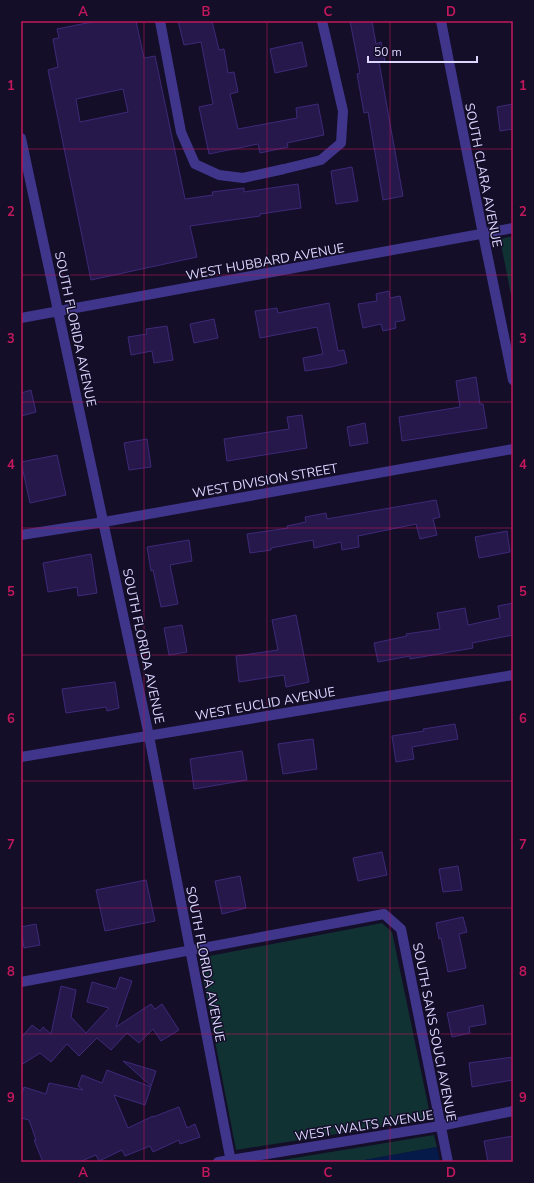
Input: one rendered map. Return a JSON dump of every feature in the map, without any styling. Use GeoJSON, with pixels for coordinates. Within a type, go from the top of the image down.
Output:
{"type":"FeatureCollection","features":[{"type":"Feature","properties":{"kind":"street"},"geometry":{"type":"LineString","coordinates":[[160,21],[181,132],[195,164],[218,175],[243,178],[284,170],[321,160],[341,143],[343,111],[322,21]]}},
{"type":"Feature","properties":{"kind":"street","name":"SOUTH CLARA AVENUE"},"geometry":{"type":"LineString","coordinates":[[441,21],[513,380]]}},
{"type":"Feature","properties":{"kind":"street","name":"SOUTH FLORIDA AVENUE"},"geometry":{"type":"LineString","coordinates":[[21,138],[149,736],[231,1161]]}},
{"type":"Feature","properties":{"kind":"street","name":"WEST HUBBARD AVENUE"},"geometry":{"type":"LineString","coordinates":[[21,318],[513,228]]}},
{"type":"Feature","properties":{"kind":"street","name":"WEST DIVISION STREET"},"geometry":{"type":"LineString","coordinates":[[21,535],[104,522],[513,449]]}},
{"type":"Feature","properties":{"kind":"street","name":"WEST EUCLID AVENUE"},"geometry":{"type":"LineString","coordinates":[[21,757],[513,675]]}},
{"type":"Feature","properties":{"kind":"street","name":"SOUTH SANS SOUCI AVENUE"},"geometry":{"type":"LineString","coordinates":[[190,951],[384,914],[401,929],[448,1162]]}},
{"type":"Feature","properties":{"kind":"street"},"geometry":{"type":"LineString","coordinates":[[21,982],[190,951]]}},
{"type":"Feature","properties":{"kind":"street","name":"WEST WALTS AVENUE"},"geometry":{"type":"LineString","coordinates":[[218,1162],[440,1126],[513,1111]]}},
{"type":"Feature","properties":{"kind":"green space"},"geometry":{"type":"Polygon","coordinates":[[[513,236],[513,305],[500,239],[513,236]]]}},
{"type":"Feature","properties":{"kind":"green space"},"geometry":{"type":"Polygon","coordinates":[[[382,923],[392,932],[431,1119],[236,1150],[199,958],[382,923]]]}},
{"type":"Feature","properties":{"kind":"green space"},"geometry":{"type":"Polygon","coordinates":[[[434,1135],[437,1147],[353,1162],[270,1162],[434,1135]]]}},
{"type":"Feature","properties":{"kind":"water"},"geometry":{"type":"Polygon","coordinates":[[[437,1147],[440,1162],[353,1162],[437,1147]]]}},
{"type":"Feature","properties":{"kind":"building"},"geometry":{"type":"Polygon","coordinates":[[[97,21],[136,21],[144,58],[155,56],[185,199],[213,195],[212,192],[244,188],[244,192],[298,184],[301,208],[260,214],[260,216],[190,226],[197,257],[91,280],[48,70],[58,67],[53,39],[59,38],[57,29],[97,21]],[[123,89],[76,99],[80,122],[128,112],[123,89]]]}},
{"type":"Feature","properties":{"kind":"building"},"geometry":{"type":"Polygon","coordinates":[[[178,21],[212,21],[219,50],[224,49],[228,73],[234,72],[238,92],[230,94],[238,129],[297,118],[296,108],[318,104],[324,135],[287,143],[288,147],[260,153],[258,144],[209,154],[199,107],[213,104],[201,42],[184,45],[178,21]]]}},
{"type":"Feature","properties":{"kind":"building"},"geometry":{"type":"Polygon","coordinates":[[[350,21],[372,21],[376,44],[381,42],[385,61],[379,62],[403,196],[383,200],[368,112],[364,113],[357,74],[360,73],[350,21]]]}},
{"type":"Feature","properties":{"kind":"building"},"geometry":{"type":"Polygon","coordinates":[[[302,42],[307,66],[275,73],[270,49],[302,42]]]}},
{"type":"Feature","properties":{"kind":"building"},"geometry":{"type":"Polygon","coordinates":[[[513,104],[513,129],[500,131],[497,107],[513,104]]]}},
{"type":"Feature","properties":{"kind":"building"},"geometry":{"type":"Polygon","coordinates":[[[352,167],[358,201],[336,204],[331,171],[352,167]]]}},
{"type":"Feature","properties":{"kind":"building"},"geometry":{"type":"Polygon","coordinates":[[[389,291],[390,298],[400,296],[405,320],[395,322],[396,328],[383,331],[381,324],[363,328],[358,304],[377,301],[376,294],[389,291]]]}},
{"type":"Feature","properties":{"kind":"building"},"geometry":{"type":"Polygon","coordinates":[[[329,303],[338,351],[344,350],[347,363],[305,371],[303,358],[323,354],[317,327],[260,338],[255,311],[277,308],[278,313],[329,303]]]}},
{"type":"Feature","properties":{"kind":"building"},"geometry":{"type":"Polygon","coordinates":[[[214,319],[218,338],[194,343],[190,324],[214,319]]]}},
{"type":"Feature","properties":{"kind":"building"},"geometry":{"type":"Polygon","coordinates":[[[167,326],[173,360],[154,363],[152,351],[131,355],[128,337],[147,334],[146,329],[167,326]]]}},
{"type":"Feature","properties":{"kind":"building"},"geometry":{"type":"Polygon","coordinates":[[[476,377],[480,404],[483,404],[487,428],[402,441],[399,417],[460,407],[456,381],[476,377]]]}},
{"type":"Feature","properties":{"kind":"building"},"geometry":{"type":"Polygon","coordinates":[[[31,390],[36,412],[21,416],[21,393],[31,390]]]}},
{"type":"Feature","properties":{"kind":"building"},"geometry":{"type":"Polygon","coordinates":[[[302,415],[307,448],[227,461],[224,439],[289,429],[287,417],[302,415]]]}},
{"type":"Feature","properties":{"kind":"building"},"geometry":{"type":"Polygon","coordinates":[[[365,423],[368,443],[350,446],[347,427],[365,423]]]}},
{"type":"Feature","properties":{"kind":"building"},"geometry":{"type":"Polygon","coordinates":[[[147,439],[151,467],[129,470],[124,443],[147,439]]]}},
{"type":"Feature","properties":{"kind":"building"},"geometry":{"type":"Polygon","coordinates":[[[57,455],[66,495],[30,503],[21,462],[57,455]]]}},
{"type":"Feature","properties":{"kind":"building"},"geometry":{"type":"Polygon","coordinates":[[[436,500],[440,517],[433,519],[437,535],[420,539],[416,524],[358,536],[359,547],[342,550],[341,542],[314,548],[313,540],[271,548],[271,550],[250,553],[247,534],[288,528],[287,526],[306,522],[305,517],[326,513],[327,519],[436,500]]]}},
{"type":"Feature","properties":{"kind":"building"},"geometry":{"type":"Polygon","coordinates":[[[507,531],[510,552],[479,558],[475,537],[507,531]]]}},
{"type":"Feature","properties":{"kind":"building"},"geometry":{"type":"Polygon","coordinates":[[[189,540],[192,561],[170,565],[178,604],[161,607],[153,570],[151,571],[147,547],[189,540]]]}},
{"type":"Feature","properties":{"kind":"building"},"geometry":{"type":"Polygon","coordinates":[[[91,554],[97,593],[78,596],[77,587],[48,592],[43,563],[91,554]]]}},
{"type":"Feature","properties":{"kind":"building"},"geometry":{"type":"Polygon","coordinates":[[[513,603],[513,635],[472,643],[473,648],[410,659],[410,656],[378,662],[374,643],[407,636],[406,634],[440,629],[437,613],[465,608],[468,625],[500,618],[498,606],[513,603]]]}},
{"type":"Feature","properties":{"kind":"building"},"geometry":{"type":"Polygon","coordinates":[[[296,615],[309,682],[286,687],[284,675],[239,682],[236,656],[278,650],[272,620],[296,615]]]}},
{"type":"Feature","properties":{"kind":"building"},"geometry":{"type":"Polygon","coordinates":[[[182,625],[187,652],[169,655],[164,628],[182,625]]]}},
{"type":"Feature","properties":{"kind":"building"},"geometry":{"type":"Polygon","coordinates":[[[115,682],[119,708],[107,711],[106,707],[66,713],[62,689],[115,682]]]}},
{"type":"Feature","properties":{"kind":"building"},"geometry":{"type":"Polygon","coordinates":[[[455,724],[458,739],[412,747],[414,759],[396,762],[392,736],[455,724]]]}},
{"type":"Feature","properties":{"kind":"building"},"geometry":{"type":"Polygon","coordinates":[[[313,739],[317,769],[283,774],[278,744],[313,739]]]}},
{"type":"Feature","properties":{"kind":"building"},"geometry":{"type":"Polygon","coordinates":[[[242,751],[247,780],[194,789],[190,759],[242,751]]]}},
{"type":"Feature","properties":{"kind":"building"},"geometry":{"type":"Polygon","coordinates":[[[382,852],[387,875],[358,881],[353,858],[382,852]]]}},
{"type":"Feature","properties":{"kind":"building"},"geometry":{"type":"Polygon","coordinates":[[[458,866],[462,890],[443,892],[439,869],[458,866]]]}},
{"type":"Feature","properties":{"kind":"building"},"geometry":{"type":"Polygon","coordinates":[[[240,876],[246,908],[222,914],[215,881],[240,876]]]}},
{"type":"Feature","properties":{"kind":"building"},"geometry":{"type":"Polygon","coordinates":[[[146,880],[155,921],[105,931],[96,890],[146,880]]]}},
{"type":"Feature","properties":{"kind":"building"},"geometry":{"type":"Polygon","coordinates":[[[463,917],[467,932],[459,934],[466,968],[448,972],[441,938],[439,939],[436,923],[463,917]]]}},
{"type":"Feature","properties":{"kind":"building"},"geometry":{"type":"Polygon","coordinates":[[[36,924],[40,945],[24,948],[21,927],[36,924]]]}},
{"type":"Feature","properties":{"kind":"building"},"geometry":{"type":"Polygon","coordinates":[[[120,977],[132,981],[116,1027],[151,1004],[155,1009],[162,1004],[179,1030],[161,1041],[153,1029],[139,1043],[127,1033],[111,1050],[97,1038],[79,1056],[67,1044],[51,1062],[40,1053],[21,1065],[21,1038],[32,1025],[40,1031],[43,1027],[51,1034],[61,986],[76,990],[71,1017],[86,1033],[109,1008],[87,1002],[92,982],[116,989],[120,977]]]}},
{"type":"Feature","properties":{"kind":"building"},"geometry":{"type":"Polygon","coordinates":[[[483,1005],[486,1024],[469,1027],[470,1033],[452,1037],[447,1013],[483,1005]]]}},
{"type":"Feature","properties":{"kind":"building"},"geometry":{"type":"Polygon","coordinates":[[[513,1057],[513,1080],[472,1087],[469,1063],[513,1057]]]}},
{"type":"Feature","properties":{"kind":"building"},"geometry":{"type":"Polygon","coordinates":[[[123,1061],[156,1071],[151,1086],[123,1061]]]}},
{"type":"Feature","properties":{"kind":"building"},"geometry":{"type":"Polygon","coordinates":[[[107,1070],[151,1087],[145,1105],[114,1095],[128,1128],[153,1116],[179,1107],[187,1128],[195,1124],[200,1137],[180,1144],[179,1140],[153,1152],[150,1146],[125,1156],[122,1150],[99,1161],[96,1155],[79,1162],[43,1162],[34,1140],[36,1140],[29,1120],[21,1118],[21,1097],[24,1087],[46,1094],[49,1083],[83,1090],[78,1086],[82,1075],[102,1083],[107,1070]]]}},
{"type":"Feature","properties":{"kind":"building"},"geometry":{"type":"Polygon","coordinates":[[[513,1136],[513,1162],[488,1162],[484,1141],[513,1136]]]}}]}
